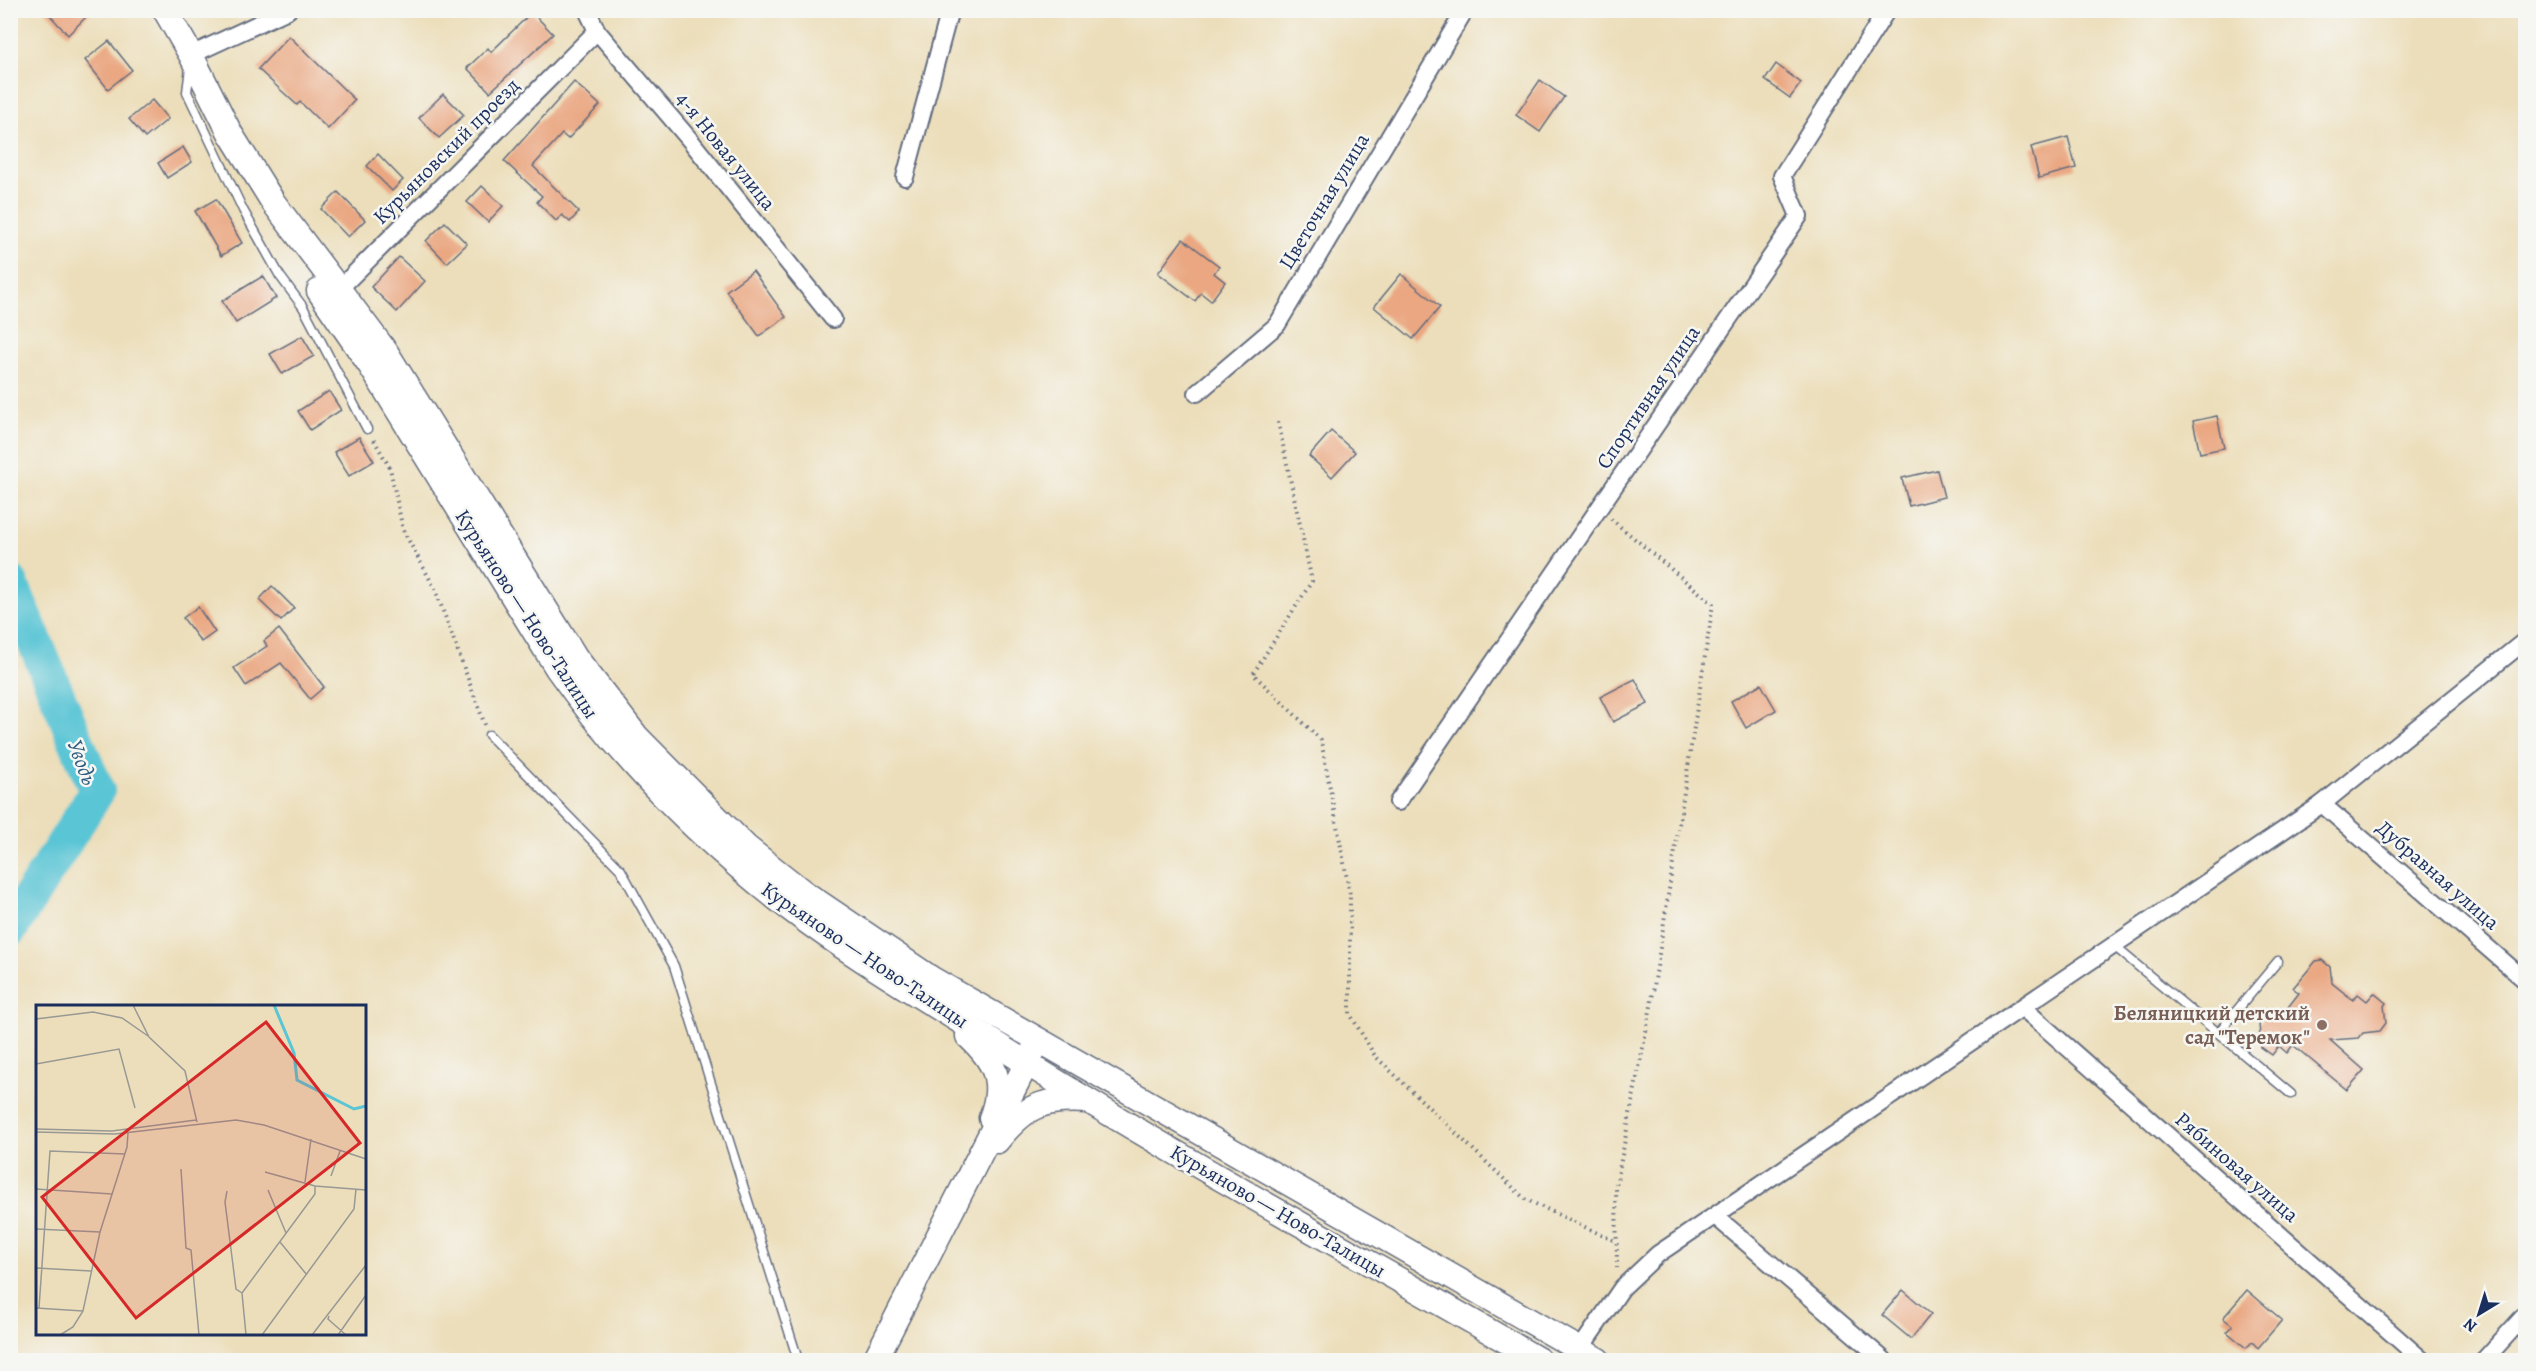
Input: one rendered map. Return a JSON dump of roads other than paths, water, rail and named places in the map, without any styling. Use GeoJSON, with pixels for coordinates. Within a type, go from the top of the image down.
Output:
{"type":"FeatureCollection","features":[{"type":"Feature","properties":{"kind":"main road"},"geometry":{"type":"LineString","coordinates":[[165,10],[191,55],[230,133],[332,296]]}},
{"type":"Feature","properties":{"kind":"main road","name":"Курьяново — Ново-Талицы"},"geometry":{"type":"LineString","coordinates":[[332,296],[386,352],[576,658],[644,745],[746,847],[803,892],[932,979],[1589,1355]]}},
{"type":"Feature","properties":{"kind":"main road","name":"Курьяново — Ново-Талицы"},"geometry":{"type":"LineString","coordinates":[[332,296],[370,365],[557,668],[621,753],[672,806],[741,869],[828,935],[1027,1064],[1539,1360]]}},
{"type":"Feature","properties":{"kind":"main road"},"geometry":{"type":"LineString","coordinates":[[922,997],[981,1048],[997,1074],[995,1108],[968,1179]]}},
{"type":"Feature","properties":{"kind":"main road"},"geometry":{"type":"LineString","coordinates":[[875,1360],[1040,1039]]}},
{"type":"Feature","properties":{"kind":"main road"},"geometry":{"type":"LineString","coordinates":[[968,1179],[1011,1124],[1028,1110],[1059,1099],[1090,1101]]}},
{"type":"Feature","properties":{"kind":"street"},"geometry":{"type":"LineString","coordinates":[[191,55],[288,10]]}},
{"type":"Feature","properties":{"kind":"street","name":"4-я Новая улица"},"geometry":{"type":"LineString","coordinates":[[587,10],[597,31],[690,140],[833,319]]}},
{"type":"Feature","properties":{"kind":"street"},"geometry":{"type":"LineString","coordinates":[[905,177],[950,10]]}},
{"type":"Feature","properties":{"kind":"street","name":"Цветочная улица"},"geometry":{"type":"LineString","coordinates":[[1197,393],[1276,325],[1465,10]]}},
{"type":"Feature","properties":{"kind":"street","name":"Спортивная улица"},"geometry":{"type":"LineString","coordinates":[[1398,802],[1799,216],[1782,176],[1887,10]]}},
{"type":"Feature","properties":{"kind":"street","name":"Курьяновский проезд"},"geometry":{"type":"LineString","coordinates":[[332,296],[597,31]]}},
{"type":"Feature","properties":{"kind":"street"},"geometry":{"type":"LineString","coordinates":[[1589,1355],[1622,1288],[1658,1254],[2322,804],[2526,640]]}},
{"type":"Feature","properties":{"kind":"street","name":"Дубравная улица"},"geometry":{"type":"LineString","coordinates":[[2322,804],[2526,981]]}},
{"type":"Feature","properties":{"kind":"street","name":"Рябиновая улица"},"geometry":{"type":"LineString","coordinates":[[2023,1008],[2422,1360]]}},
{"type":"Feature","properties":{"kind":"street"},"geometry":{"type":"LineString","coordinates":[[1715,1216],[1884,1360]]}},
{"type":"Feature","properties":{"kind":"street"},"geometry":{"type":"LineString","coordinates":[[2484,1360],[2526,1314]]}},
{"type":"Feature","properties":{"kind":"lane"},"geometry":{"type":"LineString","coordinates":[[191,55],[187,93],[243,210],[280,276],[303,307],[367,429]]}},
{"type":"Feature","properties":{"kind":"lane"},"geometry":{"type":"LineString","coordinates":[[489,735],[621,870],[674,966],[798,1360]]}},
{"type":"Feature","properties":{"kind":"lane"},"geometry":{"type":"LineString","coordinates":[[2114,946],[2291,1094]]}},
{"type":"Feature","properties":{"kind":"lane"},"geometry":{"type":"LineString","coordinates":[[2218,1033],[2278,962]]}},
{"type":"Feature","properties":{"kind":"waterway","name":"Уводь"},"geometry":{"type":"LineString","coordinates":[[10,582],[97,791],[10,929]]}},
{"type":"Feature","properties":{"kind":"place","name":"Беляницкий детский сад \"Теремок\""},"geometry":{"type":"Point","coordinates":[2322,1025]}}]}
